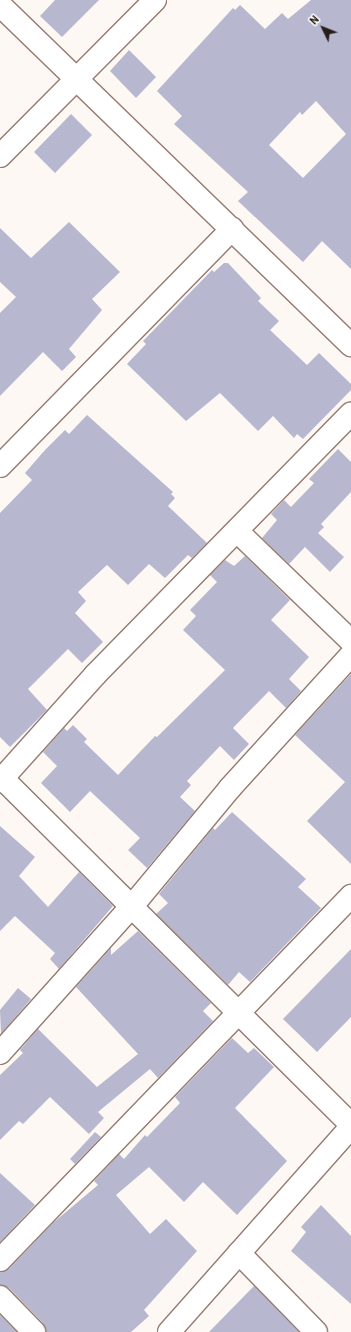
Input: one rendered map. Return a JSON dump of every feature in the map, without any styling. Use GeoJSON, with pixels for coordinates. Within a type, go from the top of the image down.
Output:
{"type":"FeatureCollection","features":[{"type":"Feature","properties":{"kind":"street"},"geometry":{"type":"LineString","coordinates":[[0,156],[155,0]]}},
{"type":"Feature","properties":{"kind":"street"},"geometry":{"type":"LineString","coordinates":[[0,5],[351,345]]}},
{"type":"Feature","properties":{"kind":"street"},"geometry":{"type":"LineString","coordinates":[[0,466],[232,229]]}},
{"type":"Feature","properties":{"kind":"street"},"geometry":{"type":"LineString","coordinates":[[169,1332],[351,1126],[133,905],[1,779],[95,674],[351,414]]}},
{"type":"Feature","properties":{"kind":"street"},"geometry":{"type":"LineString","coordinates":[[237,531],[351,641]]}},
{"type":"Feature","properties":{"kind":"street"},"geometry":{"type":"LineString","coordinates":[[0,1053],[133,905],[230,788],[351,656]]}},
{"type":"Feature","properties":{"kind":"street"},"geometry":{"type":"LineString","coordinates":[[0,1260],[351,896]]}},
{"type":"Feature","properties":{"kind":"street"},"geometry":{"type":"LineString","coordinates":[[238,1253],[316,1332]]}},
{"type":"Feature","properties":{"kind":"street"},"geometry":{"type":"LineString","coordinates":[[0,1297],[34,1332]]}},
{"type":"Feature","properties":{"kind":"building"},"geometry":{"type":"Polygon","coordinates":[[[55,0],[99,0],[62,37],[40,16],[55,0]]]}},
{"type":"Feature","properties":{"kind":"building"},"geometry":{"type":"Polygon","coordinates":[[[311,0],[351,0],[351,269],[322,241],[303,262],[238,201],[248,192],[174,124],[182,116],[157,91],[233,8],[235,10],[240,5],[265,29],[282,13],[288,19],[311,0]],[[316,101],[302,115],[300,112],[269,145],[303,178],[346,134],[316,101]]]}},
{"type":"Feature","properties":{"kind":"building"},"geometry":{"type":"Polygon","coordinates":[[[129,50],[156,77],[136,98],[110,71],[129,50]]]}},
{"type":"Feature","properties":{"kind":"building"},"geometry":{"type":"Polygon","coordinates":[[[71,114],[92,135],[55,173],[34,152],[71,114]]]}},
{"type":"Feature","properties":{"kind":"building"},"geometry":{"type":"Polygon","coordinates":[[[69,222],[120,272],[92,299],[102,310],[69,349],[76,357],[62,371],[43,352],[0,396],[0,313],[16,297],[0,282],[0,228],[31,258],[69,222]]]}},
{"type":"Feature","properties":{"kind":"building"},"geometry":{"type":"Polygon","coordinates":[[[224,263],[228,263],[261,298],[258,301],[279,321],[270,330],[307,365],[319,353],[351,384],[351,390],[303,439],[297,434],[294,438],[273,416],[258,431],[220,393],[186,421],[127,364],[146,344],[143,341],[212,270],[214,272],[224,263]]]}},
{"type":"Feature","properties":{"kind":"building"},"geometry":{"type":"Polygon","coordinates":[[[87,415],[173,492],[171,494],[175,498],[168,506],[207,543],[192,558],[188,555],[165,578],[149,564],[128,585],[107,565],[78,592],[86,601],[75,613],[103,642],[82,663],[68,649],[28,689],[47,710],[10,747],[0,737],[0,513],[32,480],[25,473],[45,450],[65,430],[69,434],[87,415]]]}},
{"type":"Feature","properties":{"kind":"building"},"geometry":{"type":"Polygon","coordinates":[[[338,449],[351,462],[351,492],[321,524],[324,527],[318,533],[344,557],[330,572],[305,547],[289,564],[262,538],[277,520],[271,514],[284,500],[291,507],[314,483],[309,479],[338,449]]]}},
{"type":"Feature","properties":{"kind":"building"},"geometry":{"type":"Polygon","coordinates":[[[245,556],[290,600],[271,620],[309,657],[289,679],[301,691],[286,708],[269,691],[233,728],[249,744],[234,760],[220,746],[187,781],[191,785],[180,797],[195,811],[147,868],[128,850],[140,838],[90,791],[70,812],[41,783],[57,766],[43,752],[64,728],[67,731],[73,725],[87,739],[84,742],[118,775],[155,736],[157,737],[225,670],[183,630],[196,616],[190,610],[217,582],[210,575],[225,560],[234,566],[245,556]]]}},
{"type":"Feature","properties":{"kind":"building"},"geometry":{"type":"Polygon","coordinates":[[[351,674],[351,864],[307,821],[345,782],[295,735],[351,674]]]}},
{"type":"Feature","properties":{"kind":"building"},"geometry":{"type":"Polygon","coordinates":[[[232,812],[306,879],[298,887],[321,908],[250,982],[239,972],[228,985],[156,914],[168,903],[159,894],[213,828],[215,830],[232,812]]]}},
{"type":"Feature","properties":{"kind":"building"},"geometry":{"type":"Polygon","coordinates":[[[0,826],[35,857],[19,876],[48,907],[79,872],[113,906],[59,969],[50,959],[55,953],[15,916],[0,931],[0,826]]]}},
{"type":"Feature","properties":{"kind":"building"},"geometry":{"type":"Polygon","coordinates":[[[138,931],[211,1003],[203,1011],[213,1021],[158,1078],[150,1069],[98,1112],[104,1118],[89,1134],[50,1097],[23,1124],[19,1121],[0,1140],[0,1075],[23,1053],[20,1050],[38,1029],[97,1087],[138,1054],[76,987],[111,948],[111,955],[138,931]]]}},
{"type":"Feature","properties":{"kind":"building"},"geometry":{"type":"Polygon","coordinates":[[[351,949],[351,1017],[317,1052],[283,1019],[351,949]]]}},
{"type":"Feature","properties":{"kind":"building"},"geometry":{"type":"Polygon","coordinates":[[[18,988],[31,999],[1,1034],[0,1010],[18,988]]]}},
{"type":"Feature","properties":{"kind":"building"},"geometry":{"type":"Polygon","coordinates":[[[232,1038],[248,1053],[254,1048],[274,1067],[235,1108],[287,1161],[237,1215],[203,1182],[184,1202],[149,1167],[116,1195],[150,1234],[166,1219],[197,1251],[144,1310],[149,1316],[131,1332],[46,1332],[43,1323],[9,1288],[0,1285],[0,1272],[9,1269],[54,1222],[98,1185],[94,1181],[119,1154],[124,1159],[145,1135],[147,1137],[180,1103],[175,1097],[232,1038]]]}},
{"type":"Feature","properties":{"kind":"building"},"geometry":{"type":"Polygon","coordinates":[[[95,1132],[101,1137],[75,1164],[70,1159],[95,1132]]]}},
{"type":"Feature","properties":{"kind":"building"},"geometry":{"type":"Polygon","coordinates":[[[0,1173],[35,1205],[0,1242],[0,1173]]]}},
{"type":"Feature","properties":{"kind":"building"},"geometry":{"type":"Polygon","coordinates":[[[321,1205],[351,1236],[351,1304],[291,1251],[306,1232],[301,1227],[321,1205]]]}},
{"type":"Feature","properties":{"kind":"building"},"geometry":{"type":"Polygon","coordinates":[[[254,1286],[299,1332],[209,1332],[254,1286]]]}},
{"type":"Feature","properties":{"kind":"building"},"geometry":{"type":"Polygon","coordinates":[[[0,1315],[17,1332],[0,1332],[0,1315]]]}}]}
